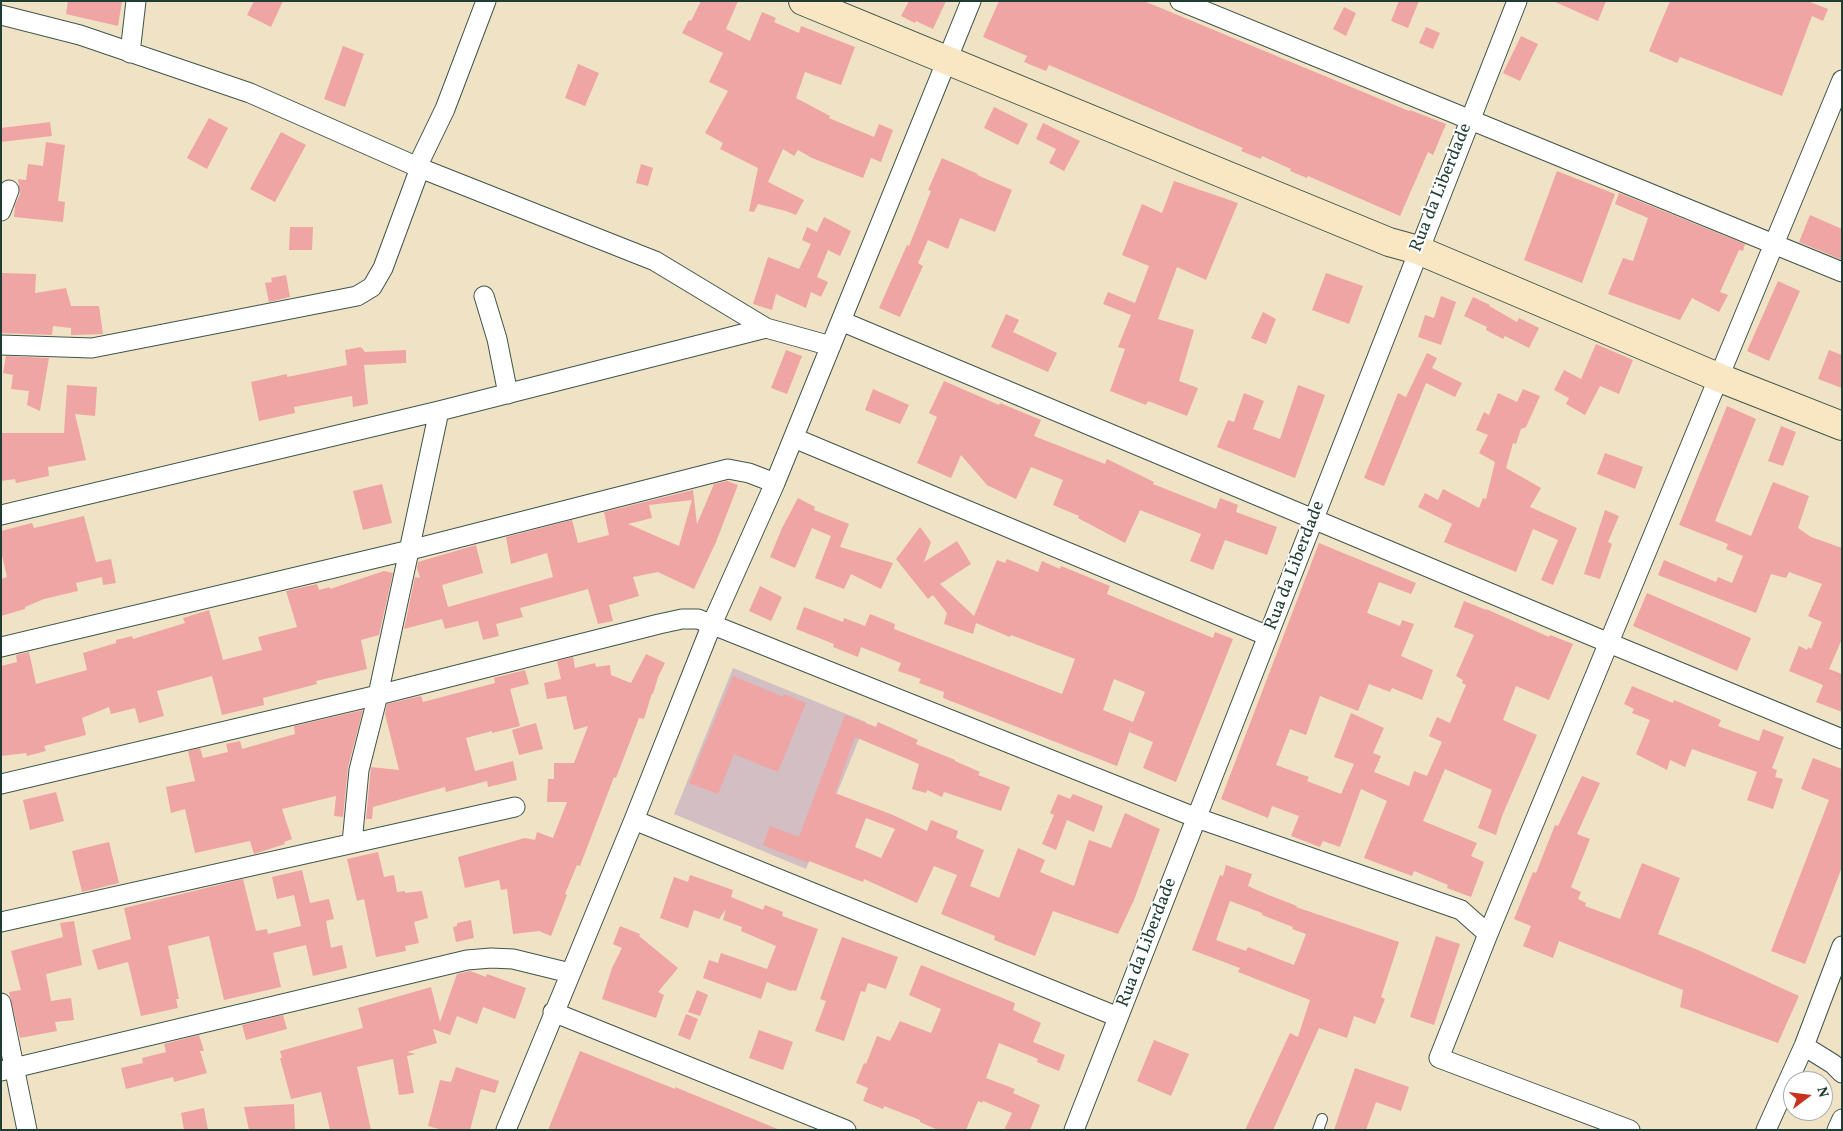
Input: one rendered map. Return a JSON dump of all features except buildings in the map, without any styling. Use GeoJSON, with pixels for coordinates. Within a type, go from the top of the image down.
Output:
{"type":"FeatureCollection","features":[{"type":"Feature","properties":{"kind":"main road"},"geometry":{"type":"LineString","coordinates":[[803,1],[1389,242],[1418,250],[1720,378],[1842,426]]}},
{"type":"Feature","properties":{"kind":"street"},"geometry":{"type":"LineString","coordinates":[[130,52],[136,1]]}},
{"type":"Feature","properties":{"kind":"street"},"geometry":{"type":"LineString","coordinates":[[1,345],[92,348],[357,296],[372,287],[383,268],[418,167],[445,110],[486,1]]}},
{"type":"Feature","properties":{"kind":"street"},"geometry":{"type":"LineString","coordinates":[[506,1130],[553,1012],[634,820],[712,624],[794,438],[948,62],[970,1]]}},
{"type":"Feature","properties":{"kind":"street"},"geometry":{"type":"LineString","coordinates":[[1180,1],[1842,272]]}},
{"type":"Feature","properties":{"kind":"street","name":"Rua da Liberdade"},"geometry":{"type":"LineString","coordinates":[[1074,1130],[1517,1]]}},
{"type":"Feature","properties":{"kind":"street"},"geometry":{"type":"LineString","coordinates":[[1,15],[80,35],[250,93],[418,167],[655,261],[766,328],[831,346]]}},
{"type":"Feature","properties":{"kind":"street"},"geometry":{"type":"LineString","coordinates":[[1630,1130],[1439,1058],[1488,934],[1842,80]]}},
{"type":"Feature","properties":{"kind":"street"},"geometry":{"type":"LineString","coordinates":[[1,211],[9,190]]}},
{"type":"Feature","properties":{"kind":"street"},"geometry":{"type":"LineString","coordinates":[[484,296],[497,339],[508,394]]}},
{"type":"Feature","properties":{"kind":"street"},"geometry":{"type":"LineString","coordinates":[[841,321],[1609,643],[1842,738]]}},
{"type":"Feature","properties":{"kind":"street"},"geometry":{"type":"LineString","coordinates":[[1,515],[439,411],[766,328]]}},
{"type":"Feature","properties":{"kind":"street"},"geometry":{"type":"LineString","coordinates":[[352,843],[359,770],[378,695],[439,411]]}},
{"type":"Feature","properties":{"kind":"street"},"geometry":{"type":"LineString","coordinates":[[794,438],[1268,636]]}},
{"type":"Feature","properties":{"kind":"street"},"geometry":{"type":"LineString","coordinates":[[1,647],[410,550],[728,470],[748,473],[775,483]]}},
{"type":"Feature","properties":{"kind":"street"},"geometry":{"type":"LineString","coordinates":[[1,784],[378,695],[659,624],[682,619],[698,619],[1197,818],[1461,910],[1488,934]]}},
{"type":"Feature","properties":{"kind":"street"},"geometry":{"type":"LineString","coordinates":[[1,922],[515,807]]}},
{"type":"Feature","properties":{"kind":"street"},"geometry":{"type":"LineString","coordinates":[[634,820],[1118,1017]]}},
{"type":"Feature","properties":{"kind":"street"},"geometry":{"type":"LineString","coordinates":[[1766,1130],[1804,1046],[1842,946]]}},
{"type":"Feature","properties":{"kind":"street"},"geometry":{"type":"LineString","coordinates":[[7,1069],[467,960],[491,958],[512,960],[570,973]]}},
{"type":"Feature","properties":{"kind":"street"},"geometry":{"type":"LineString","coordinates":[[1,1003],[7,1069],[27,1130]]}},
{"type":"Feature","properties":{"kind":"street"},"geometry":{"type":"LineString","coordinates":[[553,1012],[846,1130]]}},
{"type":"Feature","properties":{"kind":"street"},"geometry":{"type":"LineString","coordinates":[[1804,1046],[1834,1064],[1842,1073]]}},
{"type":"Feature","properties":{"kind":"street"},"geometry":{"type":"LineString","coordinates":[[1837,1130],[1842,1118]]}},
{"type":"Feature","properties":{"kind":"lane"},"geometry":{"type":"LineString","coordinates":[[1318,1130],[1322,1119]]}},
{"type":"Feature","properties":{"kind":"shaded area"},"geometry":{"type":"Polygon","coordinates":[[[733,668],[866,722],[806,869],[674,814],[733,668]]]}}]}
